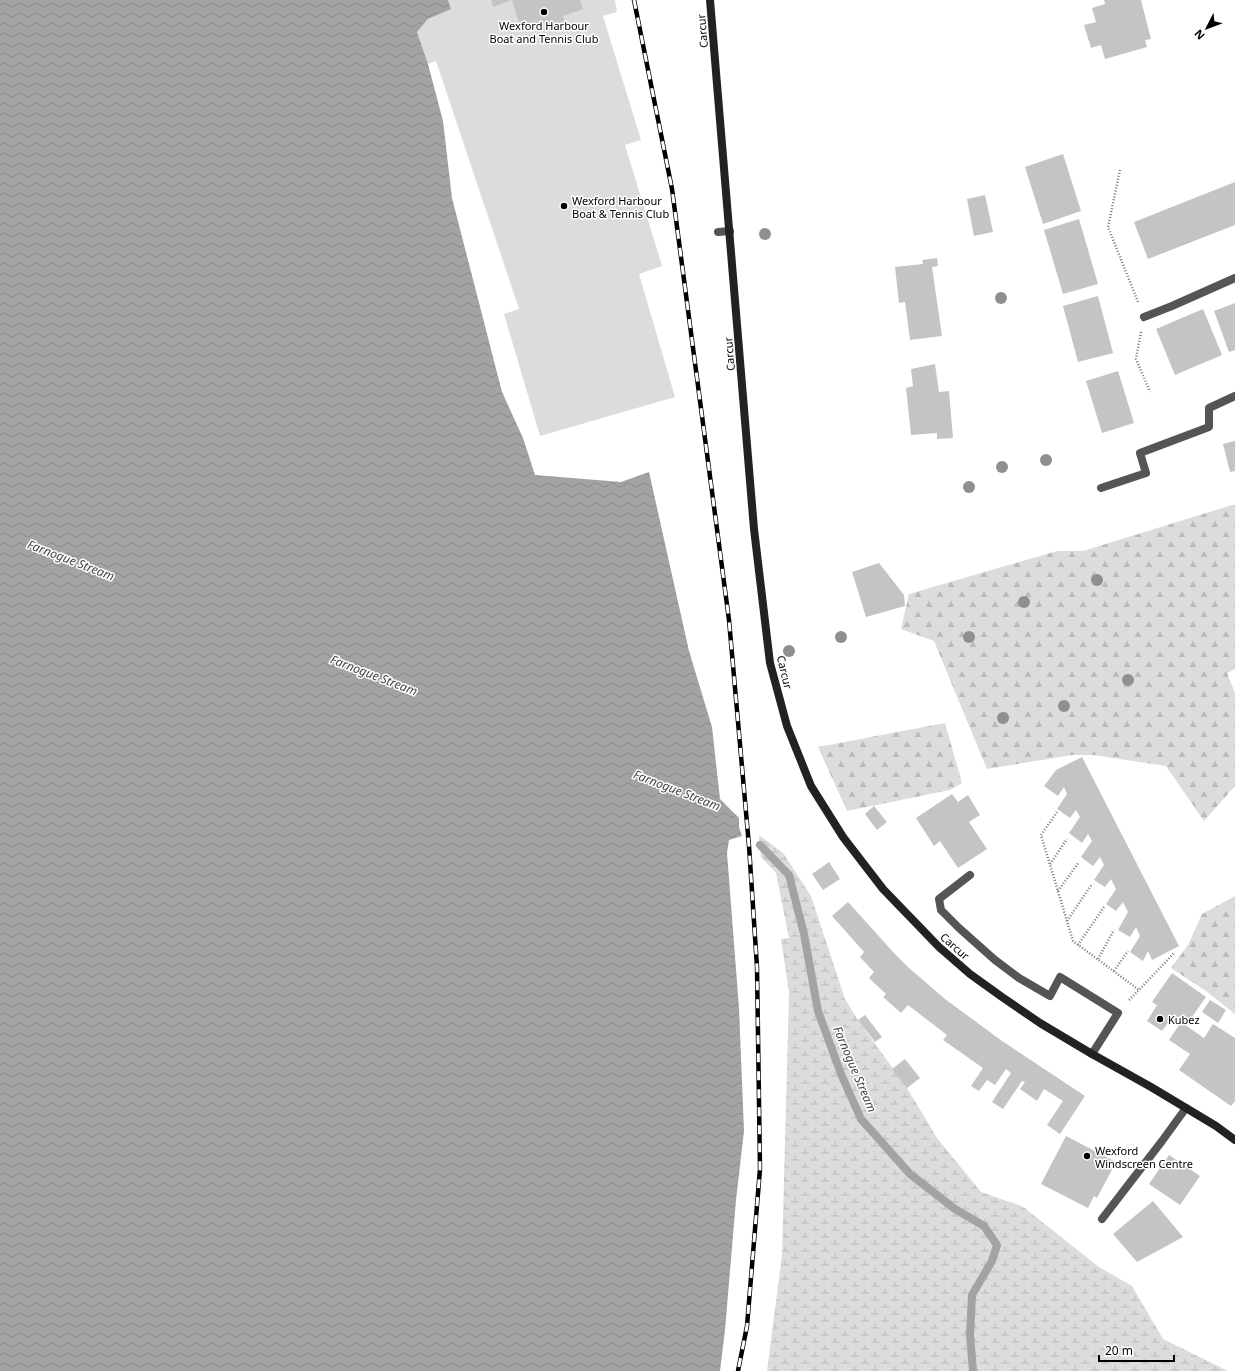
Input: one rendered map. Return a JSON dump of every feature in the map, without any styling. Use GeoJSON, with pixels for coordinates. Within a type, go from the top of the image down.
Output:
{"type":"FeatureCollection","features":[{"type":"Feature","properties":{"kind":"main road","name":"Carcur"},"geometry":{"type":"LineString","coordinates":[[710,0],[754,529],[770,663],[787,726],[811,786],[844,837],[883,889],[908,917],[970,974],[1040,1023],[1151,1087],[1216,1126],[1235,1140]]}},
{"type":"Feature","properties":{"kind":"lane"},"geometry":{"type":"LineString","coordinates":[[718,232],[730,231]]}},
{"type":"Feature","properties":{"kind":"lane"},"geometry":{"type":"LineString","coordinates":[[1144,317],[1235,278]]}},
{"type":"Feature","properties":{"kind":"lane"},"geometry":{"type":"LineString","coordinates":[[1101,488],[1146,473],[1140,453],[1209,427],[1209,408],[1235,396]]}},
{"type":"Feature","properties":{"kind":"lane"},"geometry":{"type":"LineString","coordinates":[[970,875],[939,899],[941,910],[958,928],[995,960],[1019,978],[1050,996],[1060,977],[1118,1013],[1092,1054]]}},
{"type":"Feature","properties":{"kind":"lane"},"geometry":{"type":"LineString","coordinates":[[1102,1218],[1186,1108]]}},
{"type":"Feature","properties":{"kind":"path"},"geometry":{"type":"LineString","coordinates":[[1120,170],[1108,227],[1144,317],[1136,359],[1150,392]]}},
{"type":"Feature","properties":{"kind":"path"},"geometry":{"type":"LineString","coordinates":[[1057,812],[1041,835],[1073,941],[1139,990],[1174,953]]}},
{"type":"Feature","properties":{"kind":"path"},"geometry":{"type":"LineString","coordinates":[[1050,864],[1068,839]]}},
{"type":"Feature","properties":{"kind":"path"},"geometry":{"type":"LineString","coordinates":[[1058,892],[1079,862]]}},
{"type":"Feature","properties":{"kind":"path"},"geometry":{"type":"LineString","coordinates":[[1067,922],[1092,884]]}},
{"type":"Feature","properties":{"kind":"path"},"geometry":{"type":"LineString","coordinates":[[1078,945],[1104,907]]}},
{"type":"Feature","properties":{"kind":"path"},"geometry":{"type":"LineString","coordinates":[[1098,959],[1114,930]]}},
{"type":"Feature","properties":{"kind":"path"},"geometry":{"type":"LineString","coordinates":[[1114,971],[1128,951]]}},
{"type":"Feature","properties":{"kind":"green space","name":"Wexford Harbour Boat & Tennis Club"},"geometry":{"type":"Polygon","coordinates":[[[448,0],[615,0],[617,12],[603,16],[641,140],[625,145],[662,266],[639,274],[675,397],[540,436],[504,314],[519,309],[436,61],[428,64],[417,32],[428,19],[450,9],[448,0]]]}},
{"type":"Feature","properties":{"kind":"green space"},"geometry":{"type":"Polygon","coordinates":[[[1235,505],[1235,669],[1227,673],[1235,693],[1235,786],[1204,821],[1166,766],[1093,755],[1072,755],[987,769],[934,641],[901,629],[909,594],[1057,551],[1083,551],[1235,505]]]}},
{"type":"Feature","properties":{"kind":"green space"},"geometry":{"type":"Polygon","coordinates":[[[945,723],[962,783],[950,790],[847,811],[818,747],[945,723]]]}},
{"type":"Feature","properties":{"kind":"green space"},"geometry":{"type":"Polygon","coordinates":[[[759,835],[783,853],[811,896],[845,999],[858,1020],[907,1088],[937,1138],[981,1192],[1022,1206],[1099,1267],[1132,1286],[1163,1339],[1228,1371],[767,1371],[782,1255],[789,992],[781,939],[789,938],[776,873],[761,857],[759,835]]]}},
{"type":"Feature","properties":{"kind":"green space"},"geometry":{"type":"Polygon","coordinates":[[[1235,896],[1235,1014],[1206,991],[1171,968],[1188,945],[1202,914],[1235,896]]]}},
{"type":"Feature","properties":{"kind":"water"},"geometry":{"type":"Polygon","coordinates":[[[0,0],[448,0],[451,9],[428,19],[417,32],[428,64],[443,121],[452,198],[502,392],[523,438],[535,475],[621,482],[649,472],[689,651],[712,727],[720,799],[739,818],[739,827],[742,836],[729,840],[727,853],[739,1008],[744,1131],[720,1371],[0,1371],[0,0]]]}},
{"type":"Feature","properties":{"kind":"building"},"geometry":{"type":"Polygon","coordinates":[[[491,0],[512,0],[493,7],[491,0]]]}},
{"type":"Feature","properties":{"kind":"building","name":"Wexford Harbour Boat and Tennis Club"},"geometry":{"type":"Polygon","coordinates":[[[512,0],[580,0],[583,9],[563,16],[565,23],[548,29],[545,22],[521,29],[512,0]]]}},
{"type":"Feature","properties":{"kind":"building"},"geometry":{"type":"Polygon","coordinates":[[[1104,0],[1141,0],[1151,39],[1145,40],[1147,47],[1105,59],[1101,45],[1091,48],[1084,25],[1096,22],[1092,8],[1105,4],[1104,0]]]}},
{"type":"Feature","properties":{"kind":"building"},"geometry":{"type":"Polygon","coordinates":[[[1063,154],[1081,211],[1043,224],[1025,167],[1063,154]]]}},
{"type":"Feature","properties":{"kind":"building"},"geometry":{"type":"Polygon","coordinates":[[[1235,182],[1235,225],[1148,259],[1134,222],[1235,182]]]}},
{"type":"Feature","properties":{"kind":"building"},"geometry":{"type":"Polygon","coordinates":[[[985,195],[993,232],[974,236],[967,199],[985,195]]]}},
{"type":"Feature","properties":{"kind":"building"},"geometry":{"type":"Polygon","coordinates":[[[1079,219],[1098,284],[1063,294],[1044,230],[1079,219]]]}},
{"type":"Feature","properties":{"kind":"building"},"geometry":{"type":"Polygon","coordinates":[[[937,258],[938,266],[932,267],[942,336],[910,340],[905,302],[899,303],[895,267],[923,264],[922,260],[937,258]]]}},
{"type":"Feature","properties":{"kind":"building"},"geometry":{"type":"Polygon","coordinates":[[[1098,296],[1113,353],[1078,362],[1063,306],[1098,296]]]}},
{"type":"Feature","properties":{"kind":"building"},"geometry":{"type":"Polygon","coordinates":[[[1235,303],[1235,350],[1229,352],[1214,311],[1235,303]]]}},
{"type":"Feature","properties":{"kind":"building"},"geometry":{"type":"Polygon","coordinates":[[[1203,309],[1222,355],[1175,375],[1156,329],[1203,309]]]}},
{"type":"Feature","properties":{"kind":"building"},"geometry":{"type":"Polygon","coordinates":[[[935,364],[939,392],[949,391],[953,438],[937,439],[937,433],[911,435],[906,388],[913,386],[911,369],[935,364]]]}},
{"type":"Feature","properties":{"kind":"building"},"geometry":{"type":"Polygon","coordinates":[[[1118,371],[1134,423],[1102,433],[1086,381],[1118,371]]]}},
{"type":"Feature","properties":{"kind":"building"},"geometry":{"type":"Polygon","coordinates":[[[1235,441],[1235,471],[1230,472],[1223,444],[1235,441]]]}},
{"type":"Feature","properties":{"kind":"building"},"geometry":{"type":"Polygon","coordinates":[[[879,563],[904,595],[905,606],[866,617],[852,572],[879,563]]]}},
{"type":"Feature","properties":{"kind":"building"},"geometry":{"type":"Polygon","coordinates":[[[1082,757],[1179,946],[1152,960],[1148,951],[1143,961],[1130,952],[1140,936],[1136,927],[1130,937],[1118,930],[1128,912],[1123,902],[1116,911],[1106,904],[1116,889],[1111,879],[1105,887],[1094,880],[1104,865],[1100,857],[1093,866],[1081,857],[1092,841],[1088,834],[1082,843],[1069,833],[1080,817],[1076,810],[1070,818],[1057,809],[1067,794],[1064,787],[1058,796],[1044,786],[1056,770],[1082,757]]]}},
{"type":"Feature","properties":{"kind":"building"},"geometry":{"type":"Polygon","coordinates":[[[952,794],[958,802],[968,795],[980,815],[969,822],[987,849],[958,868],[940,841],[934,846],[916,818],[952,794]]]}},
{"type":"Feature","properties":{"kind":"building"},"geometry":{"type":"Polygon","coordinates":[[[874,806],[887,822],[877,830],[865,814],[874,806]]]}},
{"type":"Feature","properties":{"kind":"building"},"geometry":{"type":"Polygon","coordinates":[[[829,862],[840,879],[823,890],[812,874],[829,862]]]}},
{"type":"Feature","properties":{"kind":"building"},"geometry":{"type":"Polygon","coordinates":[[[848,902],[909,968],[945,999],[1002,1041],[1085,1096],[1060,1134],[1047,1125],[1063,1101],[1044,1089],[1037,1101],[1020,1089],[1025,1082],[1022,1081],[1003,1109],[992,1102],[1011,1073],[1006,1069],[995,1085],[987,1080],[979,1091],[971,1086],[983,1068],[943,1040],[947,1035],[908,1005],[901,1013],[883,997],[886,994],[869,978],[874,972],[860,957],[864,952],[832,916],[848,902]]]}},
{"type":"Feature","properties":{"kind":"building"},"geometry":{"type":"Polygon","coordinates":[[[1172,973],[1206,997],[1187,1024],[1174,1015],[1162,1031],[1147,1021],[1157,1005],[1152,1002],[1172,973]]]}},
{"type":"Feature","properties":{"kind":"building"},"geometry":{"type":"Polygon","coordinates":[[[1210,1000],[1226,1010],[1218,1023],[1202,1012],[1210,1000]]]}},
{"type":"Feature","properties":{"kind":"building"},"geometry":{"type":"Polygon","coordinates":[[[865,1015],[882,1037],[875,1042],[858,1020],[865,1015]]]}},
{"type":"Feature","properties":{"kind":"building"},"geometry":{"type":"Polygon","coordinates":[[[1181,1022],[1204,1038],[1213,1024],[1235,1038],[1235,1101],[1231,1106],[1179,1070],[1190,1054],[1169,1040],[1181,1022]]]}},
{"type":"Feature","properties":{"kind":"building"},"geometry":{"type":"Polygon","coordinates":[[[905,1059],[920,1078],[907,1088],[892,1069],[905,1059]]]}},
{"type":"Feature","properties":{"kind":"building"},"geometry":{"type":"Polygon","coordinates":[[[1066,1136],[1116,1162],[1097,1198],[1094,1196],[1088,1208],[1041,1184],[1066,1136]]]}},
{"type":"Feature","properties":{"kind":"building"},"geometry":{"type":"Polygon","coordinates":[[[1169,1155],[1200,1176],[1180,1205],[1149,1184],[1169,1155]]]}},
{"type":"Feature","properties":{"kind":"building"},"geometry":{"type":"Polygon","coordinates":[[[1153,1201],[1183,1237],[1137,1262],[1113,1234],[1153,1201]]]}},
{"type":"Feature","properties":{"kind":"waterway","name":"Farnogue Stream"},"geometry":{"type":"LineString","coordinates":[[760,845],[789,875],[804,934],[818,1011],[841,1074],[861,1119],[910,1174],[955,1209],[984,1226],[997,1245],[992,1261],[972,1295],[970,1335],[973,1371]]}},
{"type":"Feature","properties":{"kind":"railway"},"geometry":{"type":"LineString","coordinates":[[634,0],[672,189],[729,620],[749,846],[757,967],[760,1169],[747,1326],[738,1371]]}},
{"type":"Feature","properties":{"kind":"place","name":"Wexford Harbour Boat and Tennis Club"},"geometry":{"type":"Point","coordinates":[544,12]}},
{"type":"Feature","properties":{"kind":"place","name":"Wexford Harbour Boat & Tennis Club"},"geometry":{"type":"Point","coordinates":[564,206]}},
{"type":"Feature","properties":{"kind":"place","name":"Kubez"},"geometry":{"type":"Point","coordinates":[1160,1019]}},
{"type":"Feature","properties":{"kind":"place","name":"Wexford Windscreen Centre"},"geometry":{"type":"Point","coordinates":[1087,1156]}}]}
